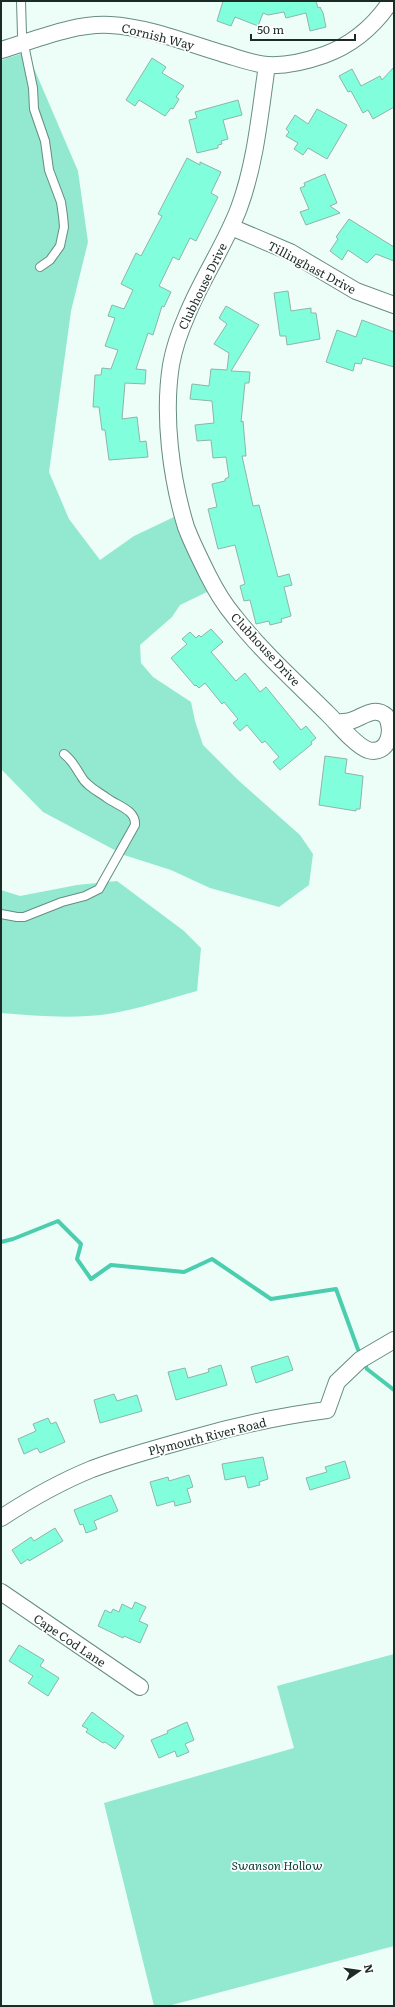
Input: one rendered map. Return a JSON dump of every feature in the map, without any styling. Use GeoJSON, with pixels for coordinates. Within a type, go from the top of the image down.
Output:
{"type":"FeatureCollection","features":[{"type":"Feature","properties":{"kind":"street"},"geometry":{"type":"LineString","coordinates":[[267,65],[310,59],[331,52],[346,44],[372,25],[391,1]]}},
{"type":"Feature","properties":{"kind":"street","name":"Cornish Way"},"geometry":{"type":"LineString","coordinates":[[1,50],[72,29],[94,25],[109,25],[140,29],[240,59],[267,65]]}},
{"type":"Feature","properties":{"kind":"street","name":"Clubhouse Drive"},"geometry":{"type":"LineString","coordinates":[[267,65],[257,138],[240,206],[231,228],[188,312],[177,340],[171,364],[168,420],[171,448],[182,512],[192,541],[209,577],[232,615],[252,638],[337,723]]}},
{"type":"Feature","properties":{"kind":"street","name":"Tillinghast Drive"},"geometry":{"type":"LineString","coordinates":[[231,228],[290,252],[356,291],[394,305]]}},
{"type":"Feature","properties":{"kind":"street","name":"Plymouth River Road"},"geometry":{"type":"LineString","coordinates":[[1,1518],[33,1498],[91,1469],[232,1427],[327,1410],[337,1382],[363,1358],[394,1340]]}},
{"type":"Feature","properties":{"kind":"street","name":"Cape Cod Lane"},"geometry":{"type":"LineString","coordinates":[[1,1592],[140,1687]]}},
{"type":"Feature","properties":{"kind":"lane"},"geometry":{"type":"LineString","coordinates":[[21,1],[21,30],[33,88],[34,109],[44,141],[49,170],[61,202],[64,216],[64,227],[60,246],[50,260],[40,267]]}},
{"type":"Feature","properties":{"kind":"lane"},"geometry":{"type":"LineString","coordinates":[[1,914],[17,917],[24,916],[62,902],[94,893],[99,889],[135,825],[134,816],[132,813],[115,804],[87,783],[81,777],[75,764],[64,754]]}},
{"type":"Feature","properties":{"kind":"green space"},"geometry":{"type":"Polygon","coordinates":[[[27,52],[78,171],[88,242],[71,311],[49,472],[69,519],[100,560],[134,536],[174,517],[179,534],[207,592],[180,605],[172,617],[140,645],[141,663],[153,677],[191,702],[195,721],[203,745],[238,780],[300,835],[313,854],[309,885],[279,907],[210,888],[171,870],[124,855],[43,812],[1,769],[1,60],[27,52]]]}},
{"type":"Feature","properties":{"kind":"green space"},"geometry":{"type":"Polygon","coordinates":[[[117,881],[184,931],[201,948],[197,991],[153,1004],[95,1016],[54,1016],[1,1013],[1,890],[20,896],[77,885],[117,881]]]}},
{"type":"Feature","properties":{"kind":"green space","name":"Swanson Hollow"},"geometry":{"type":"Polygon","coordinates":[[[394,1654],[394,1946],[168,2006],[154,2006],[104,1803],[294,1748],[277,1686],[394,1654]]]}},
{"type":"Feature","properties":{"kind":"building"},"geometry":{"type":"Polygon","coordinates":[[[223,1],[316,1],[318,8],[320,7],[323,13],[326,27],[310,31],[306,13],[286,18],[284,12],[268,15],[263,13],[258,26],[235,17],[231,26],[217,21],[223,1]]]}},
{"type":"Feature","properties":{"kind":"building"},"geometry":{"type":"Polygon","coordinates":[[[152,58],[166,67],[162,73],[184,86],[176,97],[179,99],[173,109],[171,108],[165,116],[139,100],[135,106],[126,100],[152,58]]]}},
{"type":"Feature","properties":{"kind":"building"},"geometry":{"type":"Polygon","coordinates":[[[394,67],[394,107],[373,119],[368,110],[363,113],[351,91],[348,92],[339,76],[352,69],[361,86],[380,76],[382,80],[394,67]]]}},
{"type":"Feature","properties":{"kind":"building"},"geometry":{"type":"Polygon","coordinates":[[[238,100],[242,115],[223,120],[228,139],[221,141],[222,144],[218,145],[218,148],[197,153],[189,120],[197,118],[195,112],[238,100]]]}},
{"type":"Feature","properties":{"kind":"building"},"geometry":{"type":"Polygon","coordinates":[[[317,109],[347,125],[327,159],[308,148],[303,155],[294,149],[298,143],[286,136],[289,132],[286,129],[295,115],[308,124],[317,109]]]}},
{"type":"Feature","properties":{"kind":"building"},"geometry":{"type":"Polygon","coordinates":[[[187,158],[200,165],[200,162],[221,172],[211,193],[218,197],[196,241],[190,238],[179,260],[173,257],[159,286],[171,292],[164,307],[162,306],[153,335],[148,333],[136,369],[146,370],[145,384],[125,383],[122,419],[137,417],[140,442],[146,441],[148,457],[109,460],[105,430],[102,430],[99,407],[93,407],[95,375],[101,375],[102,368],[111,369],[118,350],[105,346],[115,318],[108,316],[112,305],[124,309],[133,290],[121,284],[136,253],[141,256],[162,216],[158,214],[187,158]]]}},
{"type":"Feature","properties":{"kind":"building"},"geometry":{"type":"Polygon","coordinates":[[[325,174],[337,203],[330,206],[340,213],[306,225],[300,212],[309,209],[300,188],[305,186],[304,183],[325,174]]]}},
{"type":"Feature","properties":{"kind":"building"},"geometry":{"type":"Polygon","coordinates":[[[349,219],[394,247],[394,261],[376,254],[367,263],[348,250],[342,260],[330,251],[338,239],[336,237],[349,219]]]}},
{"type":"Feature","properties":{"kind":"building"},"geometry":{"type":"Polygon","coordinates":[[[288,291],[291,311],[311,308],[311,313],[316,313],[320,339],[287,345],[286,336],[280,336],[274,293],[288,291]]]}},
{"type":"Feature","properties":{"kind":"building"},"geometry":{"type":"Polygon","coordinates":[[[226,306],[259,325],[231,371],[250,372],[249,383],[245,383],[241,422],[243,421],[246,456],[242,456],[253,506],[259,505],[278,577],[289,574],[292,585],[284,587],[291,616],[281,619],[282,622],[270,625],[269,621],[256,624],[250,600],[244,601],[240,586],[245,584],[235,545],[218,549],[208,509],[217,507],[212,484],[225,481],[225,479],[229,477],[226,457],[213,458],[211,440],[197,441],[195,425],[214,423],[212,401],[190,399],[192,384],[209,386],[211,369],[227,370],[229,353],[214,344],[227,324],[219,318],[226,306]]]}},
{"type":"Feature","properties":{"kind":"building"},"geometry":{"type":"Polygon","coordinates":[[[362,320],[394,332],[394,367],[363,358],[361,364],[355,363],[353,371],[326,362],[337,330],[356,337],[362,320]]]}},
{"type":"Feature","properties":{"kind":"building"},"geometry":{"type":"Polygon","coordinates":[[[211,629],[223,642],[211,652],[236,681],[245,673],[260,692],[266,687],[301,730],[306,726],[316,738],[311,742],[312,744],[280,770],[273,762],[279,757],[265,741],[262,743],[247,725],[240,731],[233,723],[238,719],[224,702],[222,704],[205,683],[199,688],[196,685],[195,686],[171,658],[187,644],[182,639],[190,632],[196,638],[199,635],[201,637],[211,629]]]}},
{"type":"Feature","properties":{"kind":"building"},"geometry":{"type":"Polygon","coordinates":[[[325,756],[347,759],[345,773],[363,776],[360,809],[356,809],[356,811],[319,805],[325,756]]]}},
{"type":"Feature","properties":{"kind":"building"},"geometry":{"type":"Polygon","coordinates":[[[288,1356],[293,1370],[256,1383],[251,1367],[288,1356]]]}},
{"type":"Feature","properties":{"kind":"building"},"geometry":{"type":"Polygon","coordinates":[[[221,1365],[227,1385],[176,1400],[168,1372],[185,1368],[188,1378],[209,1372],[208,1369],[221,1365]]]}},
{"type":"Feature","properties":{"kind":"building"},"geometry":{"type":"Polygon","coordinates":[[[114,1394],[117,1401],[137,1395],[142,1411],[100,1423],[94,1400],[114,1394]]]}},
{"type":"Feature","properties":{"kind":"building"},"geometry":{"type":"Polygon","coordinates":[[[48,1418],[51,1424],[56,1422],[65,1442],[40,1453],[37,1448],[24,1454],[18,1439],[36,1431],[33,1424],[48,1418]]]}},
{"type":"Feature","properties":{"kind":"building"},"geometry":{"type":"Polygon","coordinates":[[[263,1457],[268,1479],[259,1482],[260,1485],[248,1488],[245,1476],[225,1480],[222,1464],[263,1457]]]}},
{"type":"Feature","properties":{"kind":"building"},"geometry":{"type":"Polygon","coordinates":[[[345,1461],[350,1478],[310,1490],[306,1478],[327,1472],[325,1467],[345,1461]]]}},
{"type":"Feature","properties":{"kind":"building"},"geometry":{"type":"Polygon","coordinates":[[[189,1475],[193,1487],[187,1489],[191,1502],[175,1506],[174,1501],[157,1506],[150,1482],[168,1477],[169,1481],[189,1475]]]}},
{"type":"Feature","properties":{"kind":"building"},"geometry":{"type":"Polygon","coordinates":[[[111,1495],[118,1511],[94,1521],[97,1529],[86,1533],[83,1524],[80,1525],[74,1510],[111,1495]]]}},
{"type":"Feature","properties":{"kind":"building"},"geometry":{"type":"Polygon","coordinates":[[[55,1528],[63,1541],[29,1561],[28,1559],[21,1564],[12,1550],[31,1537],[34,1541],[55,1528]]]}},
{"type":"Feature","properties":{"kind":"building"},"geometry":{"type":"Polygon","coordinates":[[[135,1602],[146,1607],[139,1621],[148,1625],[140,1643],[124,1636],[123,1638],[98,1626],[105,1610],[111,1613],[113,1609],[119,1612],[122,1604],[132,1609],[135,1602]]]}},
{"type":"Feature","properties":{"kind":"building"},"geometry":{"type":"Polygon","coordinates":[[[19,1645],[44,1660],[40,1666],[59,1678],[48,1696],[28,1683],[33,1676],[9,1661],[19,1645]]]}},
{"type":"Feature","properties":{"kind":"building"},"geometry":{"type":"Polygon","coordinates":[[[92,1712],[124,1736],[115,1749],[86,1732],[88,1729],[82,1726],[92,1712]]]}},
{"type":"Feature","properties":{"kind":"building"},"geometry":{"type":"Polygon","coordinates":[[[187,1722],[194,1740],[185,1744],[189,1752],[177,1757],[175,1751],[159,1758],[151,1740],[168,1733],[167,1731],[187,1722]]]}},
{"type":"Feature","properties":{"kind":"waterway"},"geometry":{"type":"LineString","coordinates":[[1,1242],[13,1239],[58,1221],[81,1244],[77,1259],[91,1279],[111,1265],[184,1272],[212,1259],[271,1299],[336,1289],[360,1355]]}},
{"type":"Feature","properties":{"kind":"waterway"},"geometry":{"type":"LineString","coordinates":[[364,1363],[367,1369],[394,1390]]}}]}
